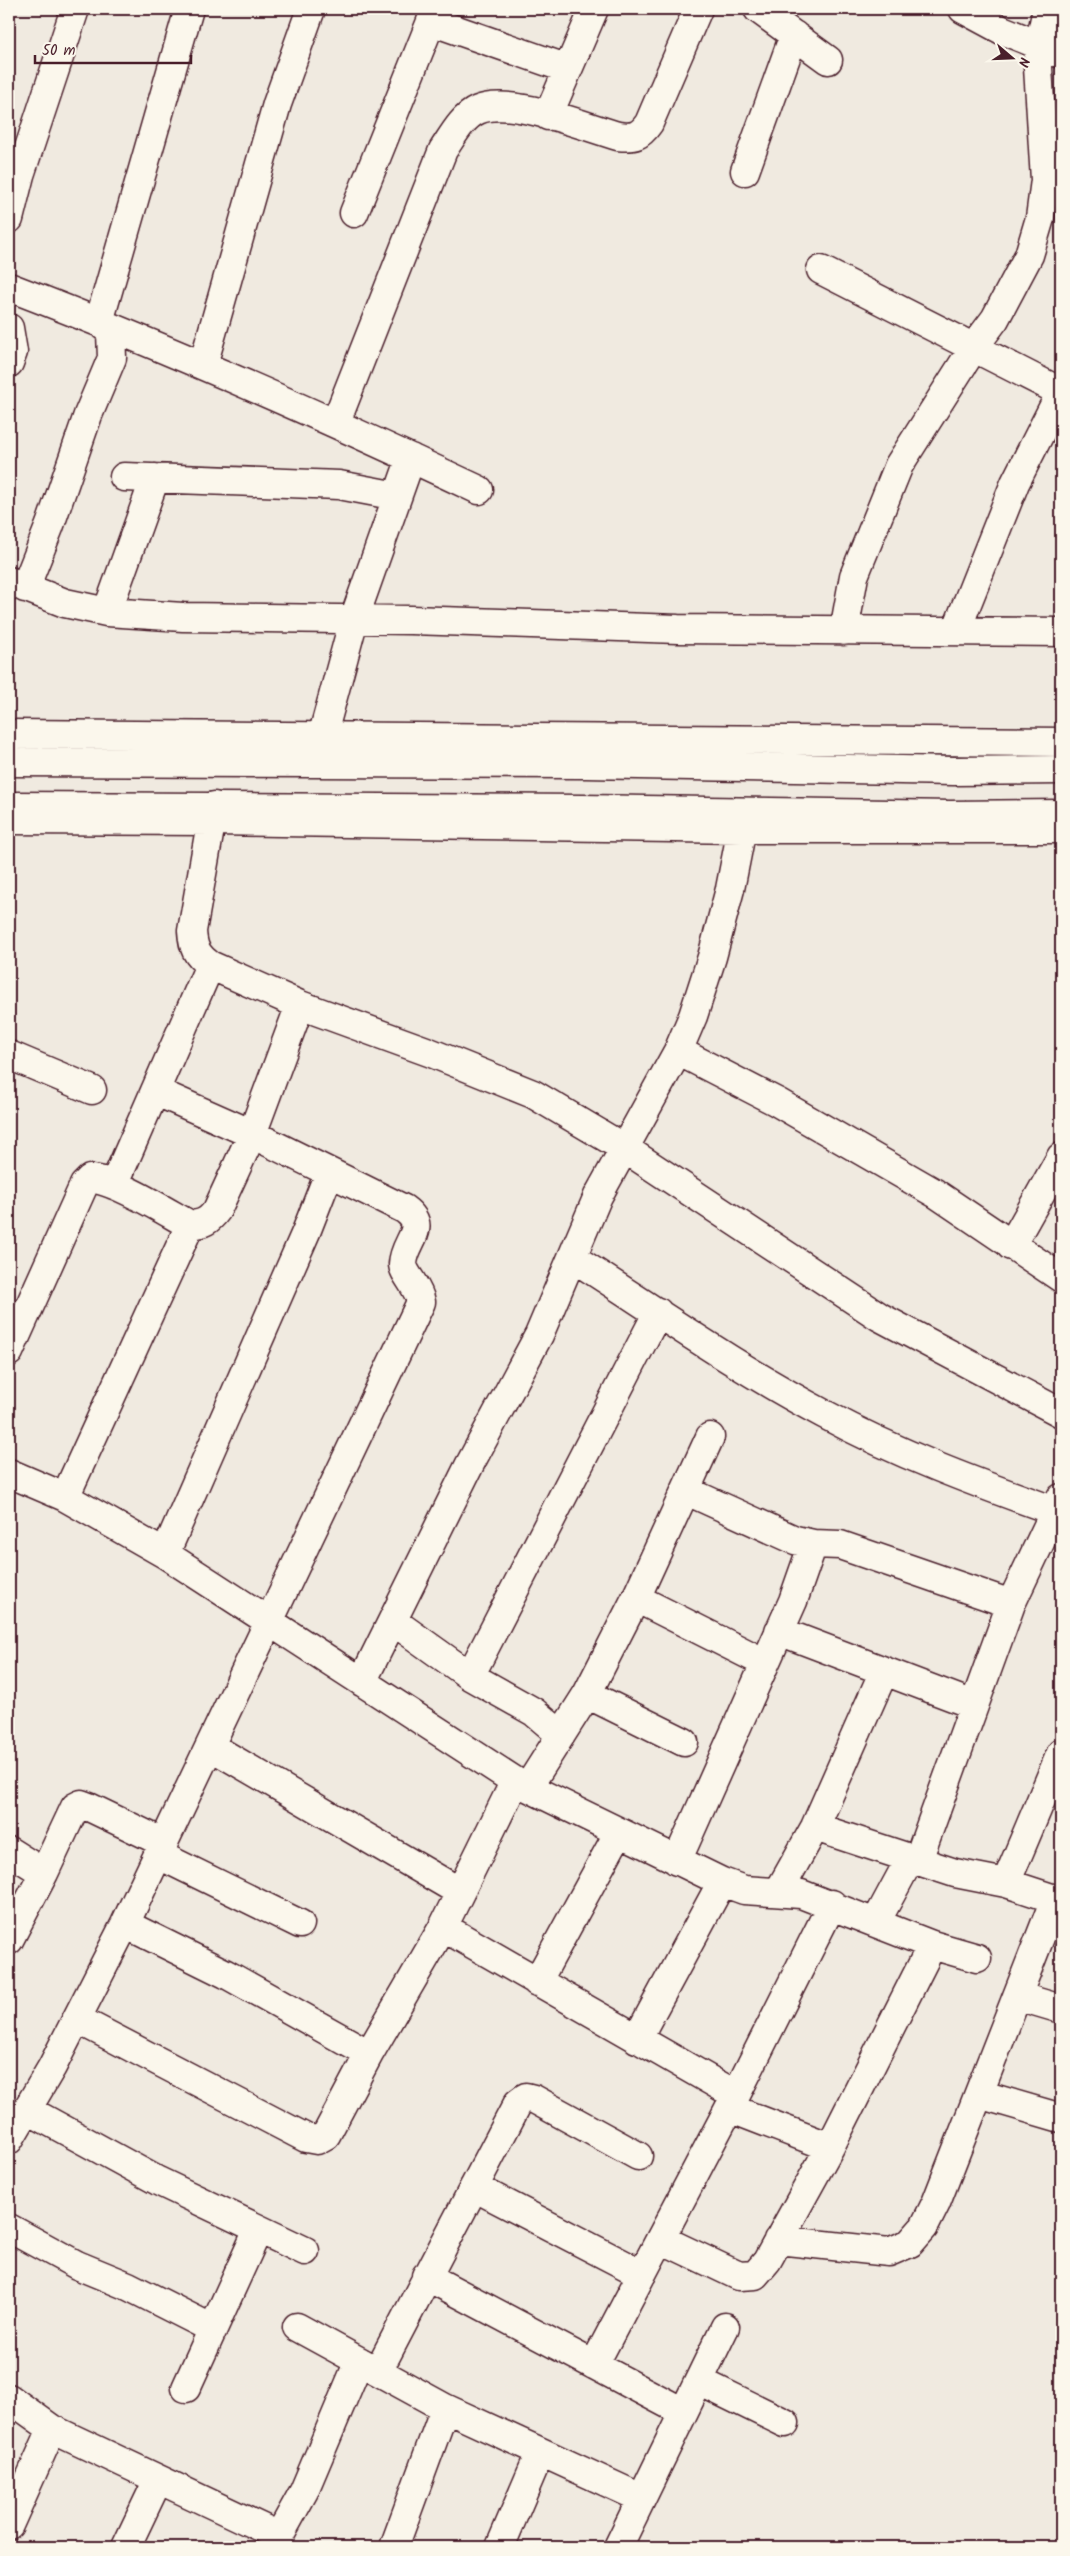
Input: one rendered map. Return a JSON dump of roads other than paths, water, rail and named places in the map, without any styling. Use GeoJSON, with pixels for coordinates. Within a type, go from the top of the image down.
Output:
{"type":"FeatureCollection","features":[{"type":"Feature","properties":{"kind":"main road"},"geometry":{"type":"LineString","coordinates":[[9,219],[20,174],[75,9]]}},
{"type":"Feature","properties":{"kind":"main road"},"geometry":{"type":"LineString","coordinates":[[99,322],[189,9]]}},
{"type":"Feature","properties":{"kind":"main road"},"geometry":{"type":"LineString","coordinates":[[203,365],[277,104],[311,9]]}},
{"type":"Feature","properties":{"kind":"main road"},"geometry":{"type":"LineString","coordinates":[[548,116],[594,9]]}},
{"type":"Feature","properties":{"kind":"main road"},"geometry":{"type":"LineString","coordinates":[[336,422],[443,150],[459,127],[476,110],[496,105],[519,108],[618,136],[633,138],[642,132],[698,9]]}},
{"type":"Feature","properties":{"kind":"main road"},"geometry":{"type":"LineString","coordinates":[[758,9],[828,60]]}},
{"type":"Feature","properties":{"kind":"main road"},"geometry":{"type":"LineString","coordinates":[[963,9],[1002,30],[1050,50]]}},
{"type":"Feature","properties":{"kind":"main road"},"geometry":{"type":"LineString","coordinates":[[844,630],[854,576],[899,465],[974,347],[995,320],[1029,255],[1040,218],[1045,180],[1053,160],[1048,9]]}},
{"type":"Feature","properties":{"kind":"main road"},"geometry":{"type":"LineString","coordinates":[[354,214],[433,15],[568,69]]}},
{"type":"Feature","properties":{"kind":"main road"},"geometry":{"type":"LineString","coordinates":[[745,171],[794,35]]}},
{"type":"Feature","properties":{"kind":"main road"},"geometry":{"type":"LineString","coordinates":[[820,270],[1061,392],[1015,483],[956,631]]}},
{"type":"Feature","properties":{"kind":"main road"},"geometry":{"type":"LineString","coordinates":[[9,287],[99,322],[336,422],[479,490]]}},
{"type":"Feature","properties":{"kind":"main road"},"geometry":{"type":"LineString","coordinates":[[99,322],[110,332],[112,358],[88,414],[50,525],[17,585],[65,603],[107,612],[183,617],[678,629],[1061,632]]}},
{"type":"Feature","properties":{"kind":"main road"},"geometry":{"type":"LineString","coordinates":[[9,328],[13,352],[9,363]]}},
{"type":"Feature","properties":{"kind":"main road"},"geometry":{"type":"LineString","coordinates":[[315,763],[354,620],[411,458]]}},
{"type":"Feature","properties":{"kind":"main road"},"geometry":{"type":"LineString","coordinates":[[124,477],[330,484],[398,496]]}},
{"type":"Feature","properties":{"kind":"main road"},"geometry":{"type":"LineString","coordinates":[[107,612],[155,478]]}},
{"type":"Feature","properties":{"kind":"main road"},"geometry":{"type":"LineString","coordinates":[[9,734],[1061,742]]}},
{"type":"Feature","properties":{"kind":"main road"},"geometry":{"type":"LineString","coordinates":[[9,762],[315,763],[954,771],[1061,770]]}},
{"type":"Feature","properties":{"kind":"main road"},"geometry":{"type":"LineString","coordinates":[[9,806],[213,813],[744,820],[1061,829]]}},
{"type":"Feature","properties":{"kind":"main road"},"geometry":{"type":"LineString","coordinates":[[9,820],[213,813]]}},
{"type":"Feature","properties":{"kind":"main road"},"geometry":{"type":"LineString","coordinates":[[213,813],[192,931],[193,946],[199,957],[210,965],[300,1005],[428,1052],[533,1094],[624,1148],[880,1317],[1061,1413]]}},
{"type":"Feature","properties":{"kind":"main road"},"geometry":{"type":"LineString","coordinates":[[744,820],[1061,814]]}},
{"type":"Feature","properties":{"kind":"main road"},"geometry":{"type":"LineString","coordinates":[[362,1682],[470,1464],[539,1334],[598,1196],[678,1051],[693,1016],[712,957],[730,889],[744,820]]}},
{"type":"Feature","properties":{"kind":"main road"},"geometry":{"type":"LineString","coordinates":[[114,1185],[210,965]]}},
{"type":"Feature","properties":{"kind":"main road"},"geometry":{"type":"LineString","coordinates":[[9,1352],[84,1186],[90,1179],[98,1179],[114,1185],[190,1224],[201,1224],[210,1220],[217,1210],[252,1134],[300,1005]]}},
{"type":"Feature","properties":{"kind":"main road"},"geometry":{"type":"LineString","coordinates":[[678,1051],[777,1102],[862,1149],[935,1193],[1061,1278]]}},
{"type":"Feature","properties":{"kind":"main road"},"geometry":{"type":"LineString","coordinates":[[9,1055],[92,1090]]}},
{"type":"Feature","properties":{"kind":"main road"},"geometry":{"type":"LineString","coordinates":[[9,2140],[28,2110],[77,2019],[162,1849],[422,1302],[419,1291],[403,1264],[416,1224],[414,1216],[404,1209],[252,1134],[155,1091]]}},
{"type":"Feature","properties":{"kind":"main road"},"geometry":{"type":"LineString","coordinates":[[1011,1246],[1061,1158]]}},
{"type":"Feature","properties":{"kind":"main road"},"geometry":{"type":"LineString","coordinates":[[165,1554],[306,1232],[329,1173]]}},
{"type":"Feature","properties":{"kind":"main road"},"geometry":{"type":"LineString","coordinates":[[65,1497],[190,1224]]}},
{"type":"Feature","properties":{"kind":"main road"},"geometry":{"type":"LineString","coordinates":[[573,1258],[824,1414],[894,1448],[957,1475],[1058,1505],[1011,1604],[914,1858],[876,1922]]}},
{"type":"Feature","properties":{"kind":"main road"},"geometry":{"type":"LineString","coordinates":[[470,1676],[658,1312]]}},
{"type":"Feature","properties":{"kind":"main road"},"geometry":{"type":"LineString","coordinates":[[77,2019],[306,2138],[317,2140],[326,2135],[369,2054],[443,1927],[460,1892],[522,1784],[561,1735],[587,1694],[688,1490],[710,1437]]}},
{"type":"Feature","properties":{"kind":"main road"},"geometry":{"type":"LineString","coordinates":[[9,1473],[65,1497],[165,1554],[522,1784],[722,1882],[744,1890],[801,1894],[832,1904],[932,1944],[977,1958]]}},
{"type":"Feature","properties":{"kind":"main road"},"geometry":{"type":"LineString","coordinates":[[688,1490],[795,1540],[813,1544],[840,1545],[1011,1604]]}},
{"type":"Feature","properties":{"kind":"main road"},"geometry":{"type":"LineString","coordinates":[[677,1861],[779,1631],[813,1544]]}},
{"type":"Feature","properties":{"kind":"main road"},"geometry":{"type":"LineString","coordinates":[[636,1598],[765,1663]]}},
{"type":"Feature","properties":{"kind":"main road"},"geometry":{"type":"LineString","coordinates":[[393,1621],[470,1676],[534,1712],[561,1735]]}},
{"type":"Feature","properties":{"kind":"main road"},"geometry":{"type":"LineString","coordinates":[[779,1631],[974,1705]]}},
{"type":"Feature","properties":{"kind":"main road"},"geometry":{"type":"LineString","coordinates":[[779,1891],[815,1827],[884,1671]]}},
{"type":"Feature","properties":{"kind":"main road"},"geometry":{"type":"LineString","coordinates":[[587,1694],[684,1742]]}},
{"type":"Feature","properties":{"kind":"main road"},"geometry":{"type":"LineString","coordinates":[[210,1746],[460,1892]]}},
{"type":"Feature","properties":{"kind":"main road"},"geometry":{"type":"LineString","coordinates":[[1006,1883],[1061,1753]]}},
{"type":"Feature","properties":{"kind":"main road"},"geometry":{"type":"LineString","coordinates":[[9,1940],[44,1873],[70,1814],[75,1807],[81,1804],[300,1924]]}},
{"type":"Feature","properties":{"kind":"main road"},"geometry":{"type":"LineString","coordinates":[[778,2240],[889,2252],[910,2243],[924,2226],[936,2203],[1017,1996],[1058,1900],[1006,1883],[955,1873],[815,1827]]}},
{"type":"Feature","properties":{"kind":"main road"},"geometry":{"type":"LineString","coordinates":[[537,1982],[619,1832]]}},
{"type":"Feature","properties":{"kind":"main road"},"geometry":{"type":"LineString","coordinates":[[9,1851],[44,1873]]}},
{"type":"Feature","properties":{"kind":"main road"},"geometry":{"type":"LineString","coordinates":[[637,2039],[722,1882]]}},
{"type":"Feature","properties":{"kind":"main road"},"geometry":{"type":"LineString","coordinates":[[594,2365],[732,2101],[832,1904]]}},
{"type":"Feature","properties":{"kind":"main road"},"geometry":{"type":"LineString","coordinates":[[125,1924],[226,1974],[369,2054]]}},
{"type":"Feature","properties":{"kind":"main road"},"geometry":{"type":"LineString","coordinates":[[443,1927],[637,2039],[732,2101],[830,2147]]}},
{"type":"Feature","properties":{"kind":"main road"},"geometry":{"type":"LineString","coordinates":[[660,2239],[738,2276],[755,2274],[767,2261],[830,2147],[932,1944]]}},
{"type":"Feature","properties":{"kind":"main road"},"geometry":{"type":"LineString","coordinates":[[1017,1996],[1061,2008]]}},
{"type":"Feature","properties":{"kind":"main road"},"geometry":{"type":"LineString","coordinates":[[979,2094],[1061,2118]]}},
{"type":"Feature","properties":{"kind":"main road"},"geometry":{"type":"LineString","coordinates":[[9,2398],[52,2429],[158,2480],[276,2542],[368,2366],[426,2276],[518,2103],[526,2097],[534,2099],[638,2156]]}},
{"type":"Feature","properties":{"kind":"main road"},"geometry":{"type":"LineString","coordinates":[[28,2110],[158,2182],[305,2252]]}},
{"type":"Feature","properties":{"kind":"main road"},"geometry":{"type":"LineString","coordinates":[[474,2187],[642,2274]]}},
{"type":"Feature","properties":{"kind":"main road"},"geometry":{"type":"LineString","coordinates":[[9,2228],[77,2265],[128,2286],[213,2329]]}},
{"type":"Feature","properties":{"kind":"main road"},"geometry":{"type":"LineString","coordinates":[[186,2388],[258,2230]]}},
{"type":"Feature","properties":{"kind":"main road"},"geometry":{"type":"LineString","coordinates":[[426,2276],[683,2412]]}},
{"type":"Feature","properties":{"kind":"main road"},"geometry":{"type":"LineString","coordinates":[[297,2327],[445,2408],[641,2498]]}},
{"type":"Feature","properties":{"kind":"main road"},"geometry":{"type":"LineString","coordinates":[[618,2547],[725,2327]]}},
{"type":"Feature","properties":{"kind":"main road"},"geometry":{"type":"LineString","coordinates":[[699,2381],[785,2423]]}},
{"type":"Feature","properties":{"kind":"main road"},"geometry":{"type":"LineString","coordinates":[[394,2547],[445,2408]]}},
{"type":"Feature","properties":{"kind":"main road"},"geometry":{"type":"LineString","coordinates":[[9,2524],[52,2429]]}},
{"type":"Feature","properties":{"kind":"main road"},"geometry":{"type":"LineString","coordinates":[[500,2547],[540,2453]]}},
{"type":"Feature","properties":{"kind":"main road"},"geometry":{"type":"LineString","coordinates":[[126,2547],[158,2480]]}}]}
